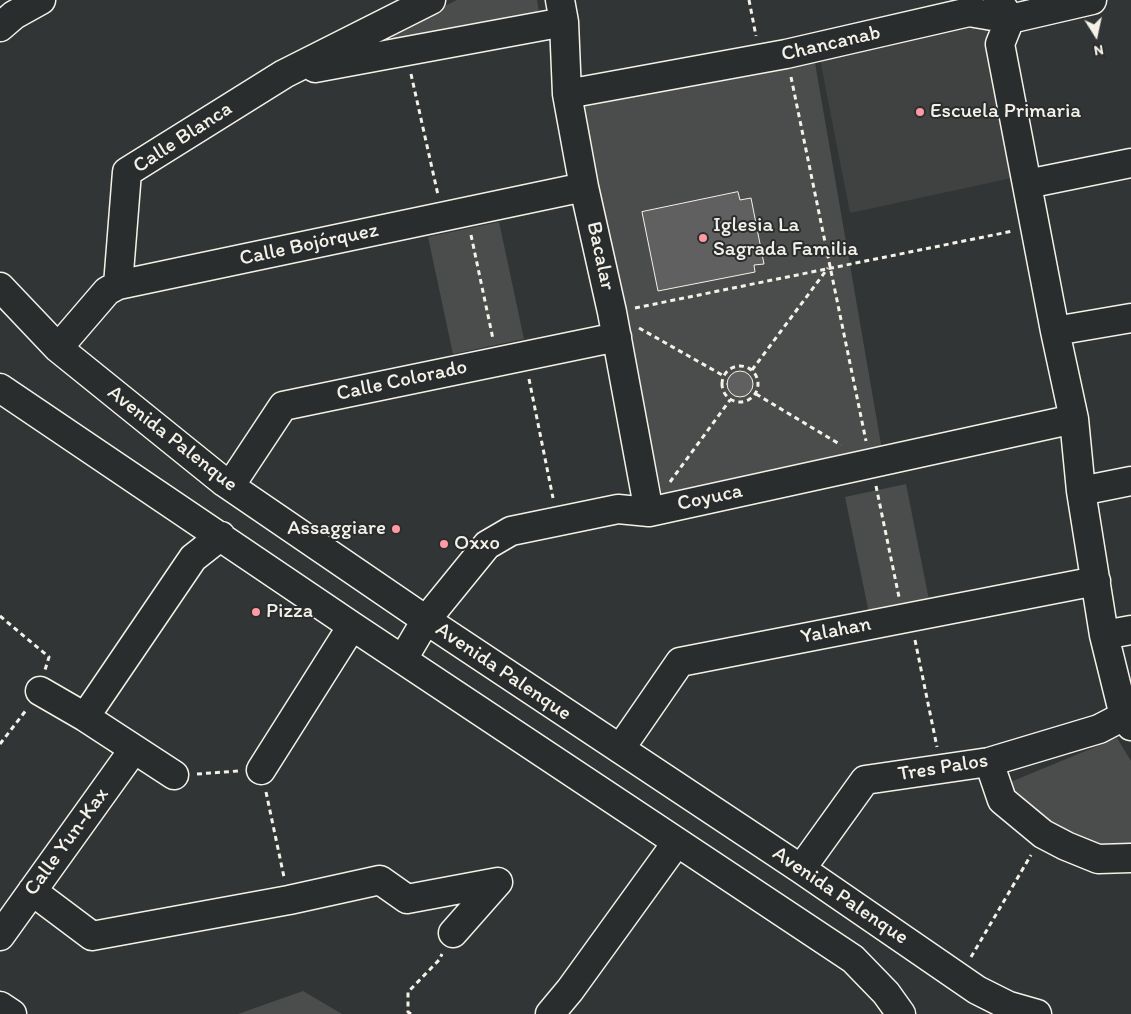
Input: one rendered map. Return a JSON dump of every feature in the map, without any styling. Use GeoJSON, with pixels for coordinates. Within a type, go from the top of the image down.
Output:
{"type":"FeatureCollection","features":[{"type":"Feature","properties":{"kind":"street"},"geometry":{"type":"LineString","coordinates":[[0,27],[14,14],[42,0]]}},
{"type":"Feature","properties":{"kind":"street","name":"Calle Blanca"},"geometry":{"type":"LineString","coordinates":[[118,286],[127,172],[284,74],[431,0]]}},
{"type":"Feature","properties":{"kind":"street","name":"Chancanab"},"geometry":{"type":"LineString","coordinates":[[567,94],[773,57],[970,12],[1092,0]]}},
{"type":"Feature","properties":{"kind":"street"},"geometry":{"type":"LineString","coordinates":[[1004,9],[1000,44],[1055,331],[1074,419],[1081,491],[1104,635],[1127,721]]}},
{"type":"Feature","properties":{"kind":"street","name":"Calle Blanca"},"geometry":{"type":"LineString","coordinates":[[284,74],[406,51],[562,11]]}},
{"type":"Feature","properties":{"kind":"street","name":"Bacalar"},"geometry":{"type":"LineString","coordinates":[[562,11],[567,94],[584,186],[614,324],[648,512]]}},
{"type":"Feature","properties":{"kind":"street"},"geometry":{"type":"LineString","coordinates":[[1026,184],[1131,163]]}},
{"type":"Feature","properties":{"kind":"street","name":"Calle Bojórquez"},"geometry":{"type":"LineString","coordinates":[[58,348],[107,291],[118,286],[584,186]]}},
{"type":"Feature","properties":{"kind":"street","name":"Avenida Palenque"},"geometry":{"type":"LineString","coordinates":[[0,287],[58,348],[224,482],[426,620],[801,869],[977,990],[1009,1006],[1037,1014]]}},
{"type":"Feature","properties":{"kind":"street"},"geometry":{"type":"LineString","coordinates":[[1055,331],[1131,318]]}},
{"type":"Feature","properties":{"kind":"street","name":"Calle Colorado"},"geometry":{"type":"LineString","coordinates":[[224,482],[236,476],[283,406],[511,359],[614,324]]}},
{"type":"Feature","properties":{"kind":"street"},"geometry":{"type":"LineString","coordinates":[[0,388],[352,626],[853,959],[886,992],[901,1014]]}},
{"type":"Feature","properties":{"kind":"street","name":"Coyuca"},"geometry":{"type":"LineString","coordinates":[[403,659],[426,620],[487,545],[511,530],[618,509],[648,512],[1074,419]]}},
{"type":"Feature","properties":{"kind":"street"},"geometry":{"type":"LineString","coordinates":[[1081,491],[1131,481]]}},
{"type":"Feature","properties":{"kind":"street"},"geometry":{"type":"LineString","coordinates":[[85,717],[193,558],[221,536]]}},
{"type":"Feature","properties":{"kind":"street","name":"Yalahan"},"geometry":{"type":"LineString","coordinates":[[620,749],[680,662],[1096,581]]}},
{"type":"Feature","properties":{"kind":"street"},"geometry":{"type":"LineString","coordinates":[[262,770],[352,626]]}},
{"type":"Feature","properties":{"kind":"street"},"geometry":{"type":"LineString","coordinates":[[1104,635],[1131,630]]}},
{"type":"Feature","properties":{"kind":"street"},"geometry":{"type":"LineString","coordinates":[[40,691],[85,717],[174,775]]}},
{"type":"Feature","properties":{"kind":"street","name":"Tres Palos"},"geometry":{"type":"LineString","coordinates":[[801,869],[865,780],[989,762],[1127,721]]}},
{"type":"Feature","properties":{"kind":"street","name":"Calle Yun-Kax"},"geometry":{"type":"LineString","coordinates":[[3,925],[32,891],[134,749]]}},
{"type":"Feature","properties":{"kind":"street"},"geometry":{"type":"LineString","coordinates":[[989,762],[1002,800],[1044,834],[1066,846],[1098,859],[1131,858]]}},
{"type":"Feature","properties":{"kind":"street"},"geometry":{"type":"LineString","coordinates":[[550,1014],[570,990],[677,842]]}},
{"type":"Feature","properties":{"kind":"street"},"geometry":{"type":"LineString","coordinates":[[32,891],[92,936],[289,900],[380,880],[407,899],[498,882],[453,933]]}},
{"type":"Feature","properties":{"kind":"street"},"geometry":{"type":"LineString","coordinates":[[0,1006],[12,1014]]}},
{"type":"Feature","properties":{"kind":"path"},"geometry":{"type":"LineString","coordinates":[[749,0],[773,57],[829,268],[904,618],[915,640],[941,769]]}},
{"type":"Feature","properties":{"kind":"path"},"geometry":{"type":"LineString","coordinates":[[406,51],[454,215],[511,359],[558,521]]}},
{"type":"Feature","properties":{"kind":"path"},"geometry":{"type":"LineString","coordinates":[[614,324],[829,268],[1035,226]]}},
{"type":"Feature","properties":{"kind":"path"},"geometry":{"type":"LineString","coordinates":[[752,370],[829,268]]}},
{"type":"Feature","properties":{"kind":"path"},"geometry":{"type":"LineString","coordinates":[[614,324],[724,376]]}},
{"type":"Feature","properties":{"kind":"path"},"geometry":{"type":"LineString","coordinates":[[739,366],[752,370],[758,378],[759,384],[756,394],[745,402],[739,403],[730,400],[722,388],[724,376],[728,370],[739,366]]}},
{"type":"Feature","properties":{"kind":"path"},"geometry":{"type":"LineString","coordinates":[[756,394],[871,463]]}},
{"type":"Feature","properties":{"kind":"path"},"geometry":{"type":"LineString","coordinates":[[648,512],[730,400]]}},
{"type":"Feature","properties":{"kind":"path"},"geometry":{"type":"LineString","coordinates":[[0,616],[49,657],[40,691],[0,744]]}},
{"type":"Feature","properties":{"kind":"path"},"geometry":{"type":"LineString","coordinates":[[174,775],[262,770],[289,900]]}},
{"type":"Feature","properties":{"kind":"path"},"geometry":{"type":"LineString","coordinates":[[959,977],[1044,834]]}},
{"type":"Feature","properties":{"kind":"path"},"geometry":{"type":"LineString","coordinates":[[411,1014],[408,1012],[408,992],[439,960],[453,933]]}},
{"type":"Feature","properties":{"kind":"shaded area"},"geometry":{"type":"Polygon","coordinates":[[[457,0],[537,0],[540,19],[397,47],[390,32],[457,0]]]}},
{"type":"Feature","properties":{"kind":"shaded area","name":"Escuela Primaria"},"geometry":{"type":"Polygon","coordinates":[[[991,16],[1021,176],[850,213],[818,49],[991,16]]]}},
{"type":"Feature","properties":{"kind":"shaded area"},"geometry":{"type":"Polygon","coordinates":[[[814,57],[882,450],[663,499],[580,103],[814,57]]]}},
{"type":"Feature","properties":{"kind":"shaded area"},"geometry":{"type":"Polygon","coordinates":[[[499,222],[524,339],[453,354],[428,237],[499,222]]]}},
{"type":"Feature","properties":{"kind":"shaded area"},"geometry":{"type":"Polygon","coordinates":[[[906,484],[929,600],[869,613],[845,497],[906,484]]]}},
{"type":"Feature","properties":{"kind":"shaded area"},"geometry":{"type":"Polygon","coordinates":[[[1117,738],[1131,761],[1131,844],[1112,849],[1073,840],[1035,814],[1008,783],[1117,738]]]}},
{"type":"Feature","properties":{"kind":"shaded area"},"geometry":{"type":"Polygon","coordinates":[[[303,991],[342,1014],[238,1014],[303,991]]]}},
{"type":"Feature","properties":{"kind":"building","name":"Iglesia La Sagrada Familia"},"geometry":{"type":"Polygon","coordinates":[[[738,192],[740,200],[751,198],[764,264],[754,265],[755,272],[658,291],[642,212],[738,192]]]}},
{"type":"Feature","properties":{"kind":"building"},"geometry":{"type":"Polygon","coordinates":[[[740,371],[749,375],[753,384],[749,393],[740,397],[731,393],[727,384],[731,375],[740,371]]]}},
{"type":"Feature","properties":{"kind":"place","name":"Escuela Primaria"},"geometry":{"type":"Point","coordinates":[920,112]}},
{"type":"Feature","properties":{"kind":"place","name":"Iglesia La Sagrada Familia"},"geometry":{"type":"Point","coordinates":[703,238]}},
{"type":"Feature","properties":{"kind":"place","name":"Assaggiare"},"geometry":{"type":"Point","coordinates":[396,529]}},
{"type":"Feature","properties":{"kind":"place","name":"Oxxo"},"geometry":{"type":"Point","coordinates":[444,544]}},
{"type":"Feature","properties":{"kind":"place","name":"Pizza"},"geometry":{"type":"Point","coordinates":[256,612]}}]}
